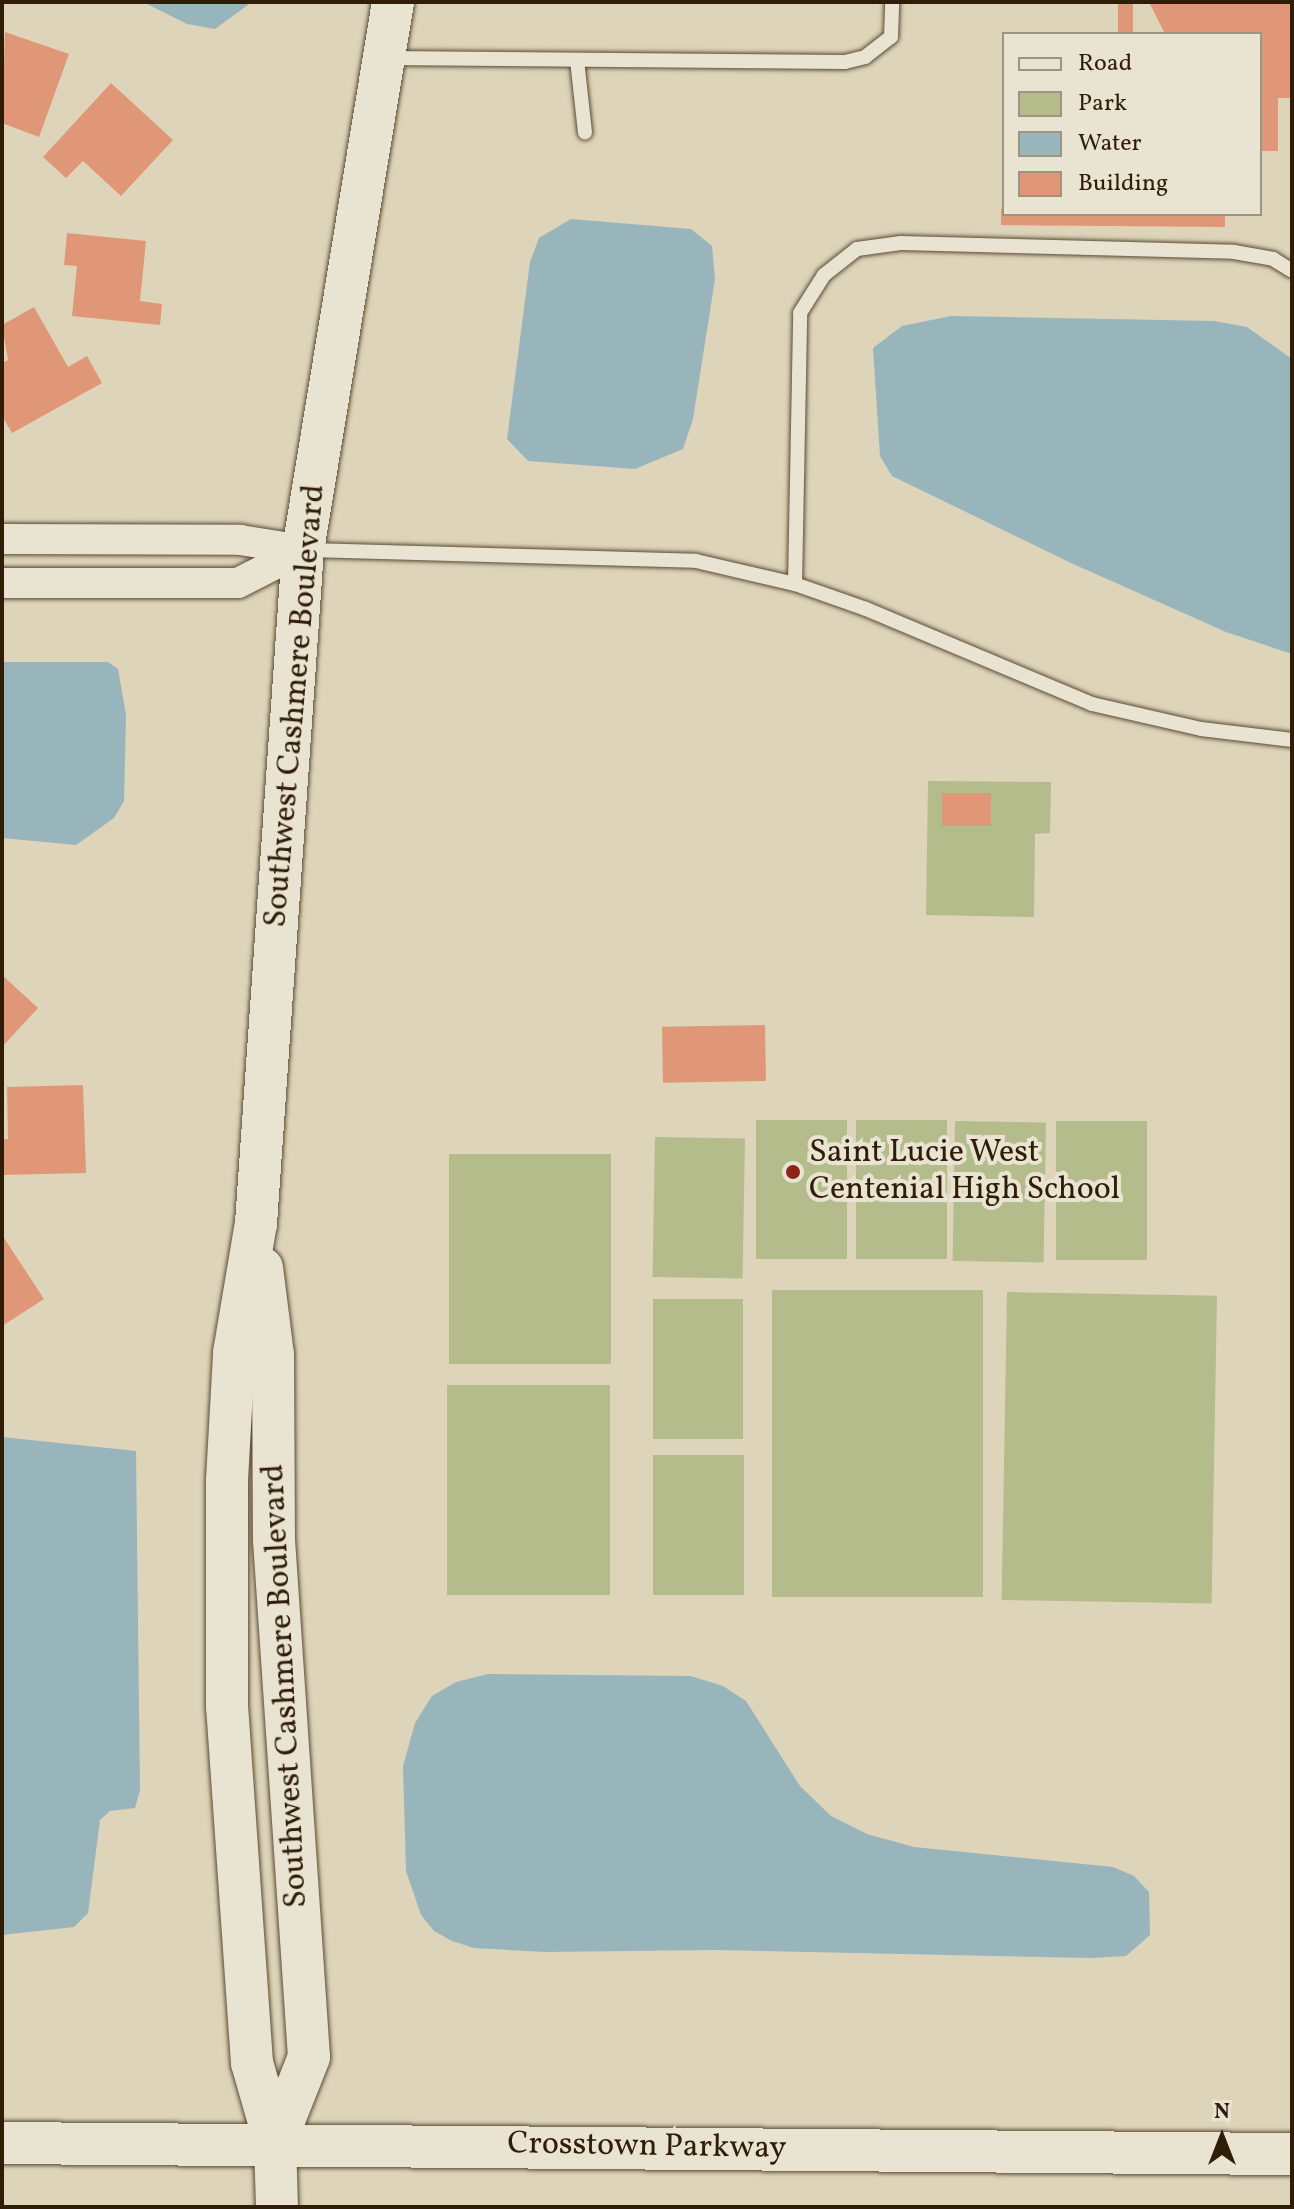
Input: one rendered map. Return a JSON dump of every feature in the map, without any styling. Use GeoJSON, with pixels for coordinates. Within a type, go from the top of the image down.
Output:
{"type":"FeatureCollection","features":[{"type":"Feature","properties":{"kind":"street","name":"Southwest Cashmere Boulevard"},"geometry":{"type":"LineString","coordinates":[[277,2207],[275,2143],[252,2063],[227,1707],[227,1480],[234,1353],[256,1223],[303,550],[393,2]]}},
{"type":"Feature","properties":{"kind":"street"},"geometry":{"type":"LineString","coordinates":[[2,539],[240,540],[303,550]]}},
{"type":"Feature","properties":{"kind":"street"},"geometry":{"type":"LineString","coordinates":[[2,583],[238,583],[303,550]]}},
{"type":"Feature","properties":{"kind":"street","name":"Southwest Cashmere Boulevard"},"geometry":{"type":"LineString","coordinates":[[256,1223],[273,1355],[274,1540],[309,2057],[275,2143]]}},
{"type":"Feature","properties":{"kind":"street","name":"Crosstown Parkway"},"geometry":{"type":"LineString","coordinates":[[2,2143],[1292,2154]]}},
{"type":"Feature","properties":{"kind":"lane"},"geometry":{"type":"LineString","coordinates":[[386,58],[845,62],[865,57],[891,37],[892,2]]}},
{"type":"Feature","properties":{"kind":"lane"},"geometry":{"type":"LineString","coordinates":[[577,60],[585,133]]}},
{"type":"Feature","properties":{"kind":"lane"},"geometry":{"type":"LineString","coordinates":[[795,584],[800,313],[824,275],[857,249],[901,243],[1234,252],[1273,259],[1292,271]]}},
{"type":"Feature","properties":{"kind":"lane"},"geometry":{"type":"LineString","coordinates":[[303,550],[696,561],[795,584],[966,647],[1092,704],[1201,729],[1292,740]]}},
{"type":"Feature","properties":{"kind":"green space"},"geometry":{"type":"Polygon","coordinates":[[[928,781],[1051,782],[1050,833],[1035,834],[1034,917],[926,915],[928,781]]]}},
{"type":"Feature","properties":{"kind":"green space"},"geometry":{"type":"Polygon","coordinates":[[[756,1120],[847,1120],[847,1259],[756,1259],[756,1120]]]}},
{"type":"Feature","properties":{"kind":"green space"},"geometry":{"type":"Polygon","coordinates":[[[856,1120],[947,1120],[947,1259],[856,1259],[856,1120]]]}},
{"type":"Feature","properties":{"kind":"green space"},"geometry":{"type":"Polygon","coordinates":[[[955,1121],[1046,1123],[1044,1263],[953,1261],[955,1121]]]}},
{"type":"Feature","properties":{"kind":"green space"},"geometry":{"type":"Polygon","coordinates":[[[1056,1121],[1147,1121],[1147,1260],[1056,1260],[1056,1121]]]}},
{"type":"Feature","properties":{"kind":"green space"},"geometry":{"type":"Polygon","coordinates":[[[655,1137],[745,1139],[743,1279],[653,1277],[655,1137]]]}},
{"type":"Feature","properties":{"kind":"green space"},"geometry":{"type":"Polygon","coordinates":[[[449,1154],[611,1154],[611,1364],[449,1364],[449,1154]]]}},
{"type":"Feature","properties":{"kind":"green space"},"geometry":{"type":"Polygon","coordinates":[[[772,1290],[983,1290],[983,1597],[772,1597],[772,1290]]]}},
{"type":"Feature","properties":{"kind":"green space"},"geometry":{"type":"Polygon","coordinates":[[[1007,1292],[1217,1296],[1212,1604],[1002,1600],[1007,1292]]]}},
{"type":"Feature","properties":{"kind":"green space"},"geometry":{"type":"Polygon","coordinates":[[[653,1299],[743,1299],[743,1439],[653,1439],[653,1299]]]}},
{"type":"Feature","properties":{"kind":"green space"},"geometry":{"type":"Polygon","coordinates":[[[447,1385],[610,1385],[610,1595],[447,1595],[447,1385]]]}},
{"type":"Feature","properties":{"kind":"green space"},"geometry":{"type":"Polygon","coordinates":[[[653,1455],[744,1455],[744,1595],[653,1595],[653,1455]]]}},
{"type":"Feature","properties":{"kind":"water"},"geometry":{"type":"Polygon","coordinates":[[[143,2],[252,2],[215,29],[187,24],[143,2]]]}},
{"type":"Feature","properties":{"kind":"water"},"geometry":{"type":"Polygon","coordinates":[[[571,219],[691,229],[712,246],[715,279],[693,419],[683,449],[635,469],[528,461],[507,439],[530,262],[539,238],[571,219]]]}},
{"type":"Feature","properties":{"kind":"water"},"geometry":{"type":"Polygon","coordinates":[[[951,316],[1214,321],[1247,327],[1292,359],[1292,654],[1226,632],[1071,563],[892,476],[880,456],[873,348],[902,326],[951,316]]]}},
{"type":"Feature","properties":{"kind":"water"},"geometry":{"type":"Polygon","coordinates":[[[2,662],[108,662],[118,669],[126,715],[124,801],[114,818],[76,845],[2,838],[2,662]]]}},
{"type":"Feature","properties":{"kind":"water"},"geometry":{"type":"Polygon","coordinates":[[[2,1437],[136,1451],[140,1790],[135,1808],[110,1811],[100,1820],[88,1913],[74,1927],[2,1935],[2,1437]]]}},
{"type":"Feature","properties":{"kind":"water"},"geometry":{"type":"Polygon","coordinates":[[[488,1674],[691,1676],[723,1686],[746,1701],[800,1786],[831,1816],[867,1834],[914,1847],[1113,1867],[1134,1876],[1149,1892],[1150,1935],[1126,1956],[1092,1958],[714,1950],[545,1952],[474,1948],[452,1941],[434,1931],[421,1915],[406,1871],[403,1766],[415,1723],[432,1696],[456,1682],[488,1674]]]}},
{"type":"Feature","properties":{"kind":"building"},"geometry":{"type":"Polygon","coordinates":[[[1118,2],[1133,2],[1133,32],[1118,32],[1118,2]]]}},
{"type":"Feature","properties":{"kind":"building"},"geometry":{"type":"Polygon","coordinates":[[[1149,2],[1292,2],[1292,98],[1278,98],[1278,151],[1262,151],[1262,32],[1164,32],[1149,2]]]}},
{"type":"Feature","properties":{"kind":"building"},"geometry":{"type":"Polygon","coordinates":[[[5,32],[69,54],[39,137],[2,123],[5,32]]]}},
{"type":"Feature","properties":{"kind":"building"},"geometry":{"type":"Polygon","coordinates":[[[111,83],[173,140],[121,196],[83,161],[66,178],[43,157],[111,83]]]}},
{"type":"Feature","properties":{"kind":"building"},"geometry":{"type":"Polygon","coordinates":[[[1001,208],[1002,216],[1225,216],[1225,227],[1001,225],[1001,208]]]}},
{"type":"Feature","properties":{"kind":"building"},"geometry":{"type":"Polygon","coordinates":[[[67,233],[146,241],[140,301],[162,304],[160,325],[72,316],[77,266],[64,265],[67,233]]]}},
{"type":"Feature","properties":{"kind":"building"},"geometry":{"type":"Polygon","coordinates":[[[34,307],[68,367],[87,356],[102,383],[12,433],[2,416],[2,363],[8,360],[2,325],[34,307]]]}},
{"type":"Feature","properties":{"kind":"building"},"geometry":{"type":"Polygon","coordinates":[[[942,793],[991,793],[991,826],[942,826],[942,793]]]}},
{"type":"Feature","properties":{"kind":"building"},"geometry":{"type":"Polygon","coordinates":[[[2,975],[38,1008],[2,1047],[2,975]]]}},
{"type":"Feature","properties":{"kind":"building"},"geometry":{"type":"Polygon","coordinates":[[[765,1025],[766,1081],[663,1083],[662,1027],[765,1025]]]}},
{"type":"Feature","properties":{"kind":"building"},"geometry":{"type":"Polygon","coordinates":[[[83,1085],[86,1173],[2,1175],[2,1139],[8,1139],[7,1087],[83,1085]]]}},
{"type":"Feature","properties":{"kind":"building"},"geometry":{"type":"Polygon","coordinates":[[[2,1235],[44,1299],[2,1326],[2,1235]]]}},
{"type":"Feature","properties":{"kind":"place","name":"Saint Lucie West Centenial High School"},"geometry":{"type":"Point","coordinates":[793,1172]}}]}
